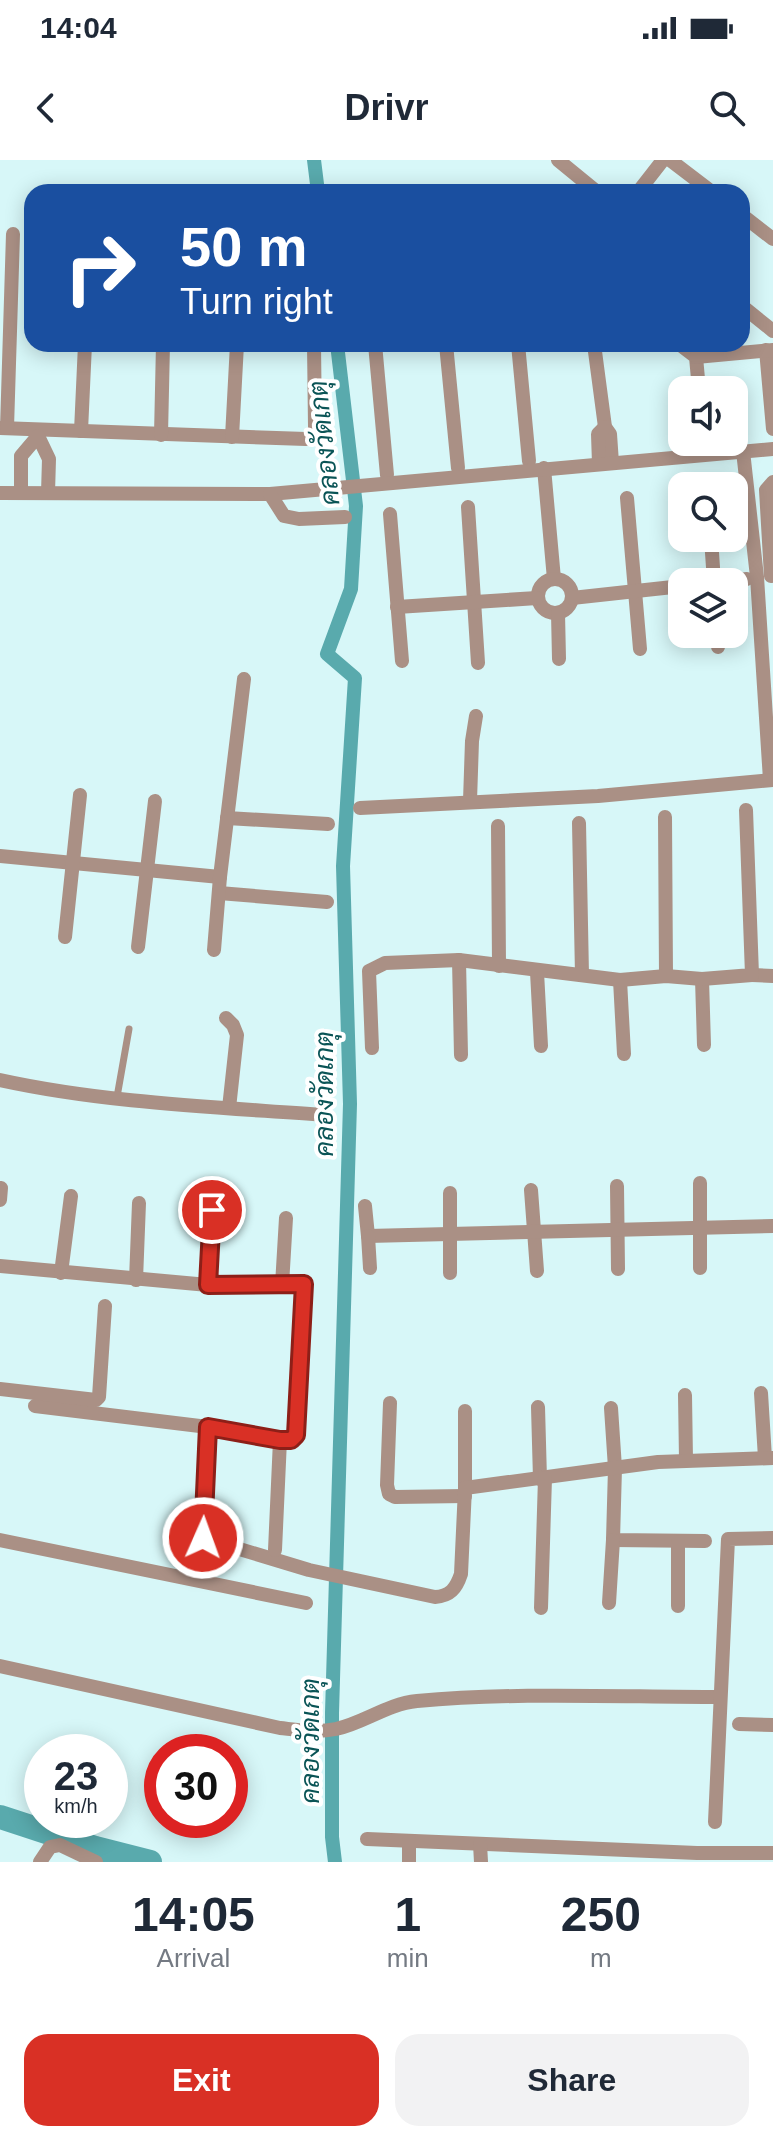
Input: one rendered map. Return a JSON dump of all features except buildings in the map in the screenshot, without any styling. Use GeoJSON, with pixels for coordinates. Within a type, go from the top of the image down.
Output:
{"type":"FeatureCollection","features":[{"type":"Feature","properties":{"kind":"street"},"geometry":{"type":"LineString","coordinates":[[558,160],[585,184]]}},
{"type":"Feature","properties":{"kind":"street"},"geometry":{"type":"LineString","coordinates":[[644,184],[663,160]]}},
{"type":"Feature","properties":{"kind":"street"},"geometry":{"type":"LineString","coordinates":[[670,160],[702,184]]}},
{"type":"Feature","properties":{"kind":"street"},"geometry":{"type":"LineString","coordinates":[[750,221],[773,239]]}},
{"type":"Feature","properties":{"kind":"street"},"geometry":{"type":"LineString","coordinates":[[13,234],[4,428],[38,433],[81,431],[306,439],[314,435],[314,352]]}},
{"type":"Feature","properties":{"kind":"street"},"geometry":{"type":"LineString","coordinates":[[750,312],[773,331]]}},
{"type":"Feature","properties":{"kind":"street"},"geometry":{"type":"LineString","coordinates":[[750,352],[770,350],[773,429]]}},
{"type":"Feature","properties":{"kind":"street"},"geometry":{"type":"LineString","coordinates":[[81,431],[85,352]]}},
{"type":"Feature","properties":{"kind":"street"},"geometry":{"type":"LineString","coordinates":[[161,435],[163,352]]}},
{"type":"Feature","properties":{"kind":"street"},"geometry":{"type":"LineString","coordinates":[[232,437],[237,352]]}},
{"type":"Feature","properties":{"kind":"street"},"geometry":{"type":"LineString","coordinates":[[375,352],[382,479]]}},
{"type":"Feature","properties":{"kind":"street"},"geometry":{"type":"LineString","coordinates":[[447,352],[458,468]]}},
{"type":"Feature","properties":{"kind":"street"},"geometry":{"type":"LineString","coordinates":[[519,352],[529,461]]}},
{"type":"Feature","properties":{"kind":"street"},"geometry":{"type":"LineString","coordinates":[[595,352],[605,427],[598,434],[606,463]]}},
{"type":"Feature","properties":{"kind":"street"},"geometry":{"type":"LineString","coordinates":[[689,352],[696,357],[749,352]]}},
{"type":"Feature","properties":{"kind":"street"},"geometry":{"type":"LineString","coordinates":[[696,357],[698,376]]}},
{"type":"Feature","properties":{"kind":"street"},"geometry":{"type":"LineString","coordinates":[[21,492],[21,456],[38,433]]}},
{"type":"Feature","properties":{"kind":"street"},"geometry":{"type":"LineString","coordinates":[[38,433],[49,459],[48,493]]}},
{"type":"Feature","properties":{"kind":"street"},"geometry":{"type":"LineString","coordinates":[[748,451],[773,449]]}},
{"type":"Feature","properties":{"kind":"street"},"geometry":{"type":"LineString","coordinates":[[0,493],[270,494],[346,488],[382,479],[686,456]]}},
{"type":"Feature","properties":{"kind":"street"},"geometry":{"type":"LineString","coordinates":[[744,456],[762,577]]}},
{"type":"Feature","properties":{"kind":"street"},"geometry":{"type":"LineString","coordinates":[[544,468],[554,579]]}},
{"type":"Feature","properties":{"kind":"street"},"geometry":{"type":"LineString","coordinates":[[360,808],[598,796],[771,780],[762,577],[766,490],[773,482]]}},
{"type":"Feature","properties":{"kind":"street"},"geometry":{"type":"LineString","coordinates":[[270,494],[284,516],[299,519],[345,517]]}},
{"type":"Feature","properties":{"kind":"street"},"geometry":{"type":"LineString","coordinates":[[627,498],[640,649]]}},
{"type":"Feature","properties":{"kind":"street"},"geometry":{"type":"LineString","coordinates":[[468,507],[478,663]]}},
{"type":"Feature","properties":{"kind":"street"},"geometry":{"type":"LineString","coordinates":[[390,514],[402,661]]}},
{"type":"Feature","properties":{"kind":"street"},"geometry":{"type":"LineString","coordinates":[[554,579],[563,581],[571,589],[568,608],[558,613],[543,609],[537,598],[539,589],[554,579]]}},
{"type":"Feature","properties":{"kind":"street"},"geometry":{"type":"LineString","coordinates":[[572,598],[668,587]]}},
{"type":"Feature","properties":{"kind":"street"},"geometry":{"type":"LineString","coordinates":[[397,607],[537,598]]}},
{"type":"Feature","properties":{"kind":"street"},"geometry":{"type":"LineString","coordinates":[[558,613],[559,659]]}},
{"type":"Feature","properties":{"kind":"street"},"geometry":{"type":"LineString","coordinates":[[214,950],[244,679]]}},
{"type":"Feature","properties":{"kind":"street"},"geometry":{"type":"LineString","coordinates":[[470,801],[476,716]]}},
{"type":"Feature","properties":{"kind":"street"},"geometry":{"type":"LineString","coordinates":[[65,937],[80,795]]}},
{"type":"Feature","properties":{"kind":"street"},"geometry":{"type":"LineString","coordinates":[[138,947],[155,801]]}},
{"type":"Feature","properties":{"kind":"street"},"geometry":{"type":"LineString","coordinates":[[746,810],[752,975]]}},
{"type":"Feature","properties":{"kind":"street"},"geometry":{"type":"LineString","coordinates":[[665,817],[666,976]]}},
{"type":"Feature","properties":{"kind":"street"},"geometry":{"type":"LineString","coordinates":[[227,818],[328,824]]}},
{"type":"Feature","properties":{"kind":"street"},"geometry":{"type":"LineString","coordinates":[[579,823],[582,975]]}},
{"type":"Feature","properties":{"kind":"street"},"geometry":{"type":"LineString","coordinates":[[498,826],[499,966]]}},
{"type":"Feature","properties":{"kind":"street"},"geometry":{"type":"LineString","coordinates":[[0,856],[220,877]]}},
{"type":"Feature","properties":{"kind":"street"},"geometry":{"type":"LineString","coordinates":[[219,893],[327,902]]}},
{"type":"Feature","properties":{"kind":"street"},"geometry":{"type":"LineString","coordinates":[[372,1048],[369,971],[385,963],[459,960],[620,980],[666,976],[702,979],[773,976]]}},
{"type":"Feature","properties":{"kind":"street"},"geometry":{"type":"LineString","coordinates":[[459,960],[461,1055]]}},
{"type":"Feature","properties":{"kind":"street"},"geometry":{"type":"LineString","coordinates":[[537,972],[541,1046]]}},
{"type":"Feature","properties":{"kind":"street"},"geometry":{"type":"LineString","coordinates":[[702,979],[704,1045]]}},
{"type":"Feature","properties":{"kind":"street"},"geometry":{"type":"LineString","coordinates":[[620,980],[624,1054]]}},
{"type":"Feature","properties":{"kind":"street"},"geometry":{"type":"LineString","coordinates":[[226,1018],[237,1035],[229,1108]]}},
{"type":"Feature","properties":{"kind":"street"},"geometry":{"type":"LineString","coordinates":[[0,1080],[37,1088],[117,1097],[324,1115]]}},
{"type":"Feature","properties":{"kind":"street"},"geometry":{"type":"LineString","coordinates":[[700,1183],[700,1268]]}},
{"type":"Feature","properties":{"kind":"street"},"geometry":{"type":"LineString","coordinates":[[617,1186],[618,1269]]}},
{"type":"Feature","properties":{"kind":"street"},"geometry":{"type":"LineString","coordinates":[[531,1190],[537,1271]]}},
{"type":"Feature","properties":{"kind":"street"},"geometry":{"type":"LineString","coordinates":[[450,1193],[450,1273]]}},
{"type":"Feature","properties":{"kind":"street"},"geometry":{"type":"LineString","coordinates":[[61,1273],[71,1196]]}},
{"type":"Feature","properties":{"kind":"street"},"geometry":{"type":"LineString","coordinates":[[136,1280],[139,1203]]}},
{"type":"Feature","properties":{"kind":"street"},"geometry":{"type":"LineString","coordinates":[[365,1206],[370,1268]]}},
{"type":"Feature","properties":{"kind":"street"},"geometry":{"type":"LineString","coordinates":[[208,1285],[212,1210]]}},
{"type":"Feature","properties":{"kind":"street"},"geometry":{"type":"LineString","coordinates":[[282,1285],[286,1218]]}},
{"type":"Feature","properties":{"kind":"street"},"geometry":{"type":"LineString","coordinates":[[368,1236],[773,1226]]}},
{"type":"Feature","properties":{"kind":"street"},"geometry":{"type":"LineString","coordinates":[[0,1266],[208,1285],[304,1284],[296,1435],[291,1440],[35,1406]]}},
{"type":"Feature","properties":{"kind":"street"},"geometry":{"type":"LineString","coordinates":[[0,1389],[96,1400],[99,1397],[105,1306]]}},
{"type":"Feature","properties":{"kind":"street"},"geometry":{"type":"LineString","coordinates":[[390,1403],[387,1485],[389,1494],[395,1497],[465,1492],[542,1478],[686,1460],[769,1458],[761,1393]]}},
{"type":"Feature","properties":{"kind":"street"},"geometry":{"type":"LineString","coordinates":[[685,1395],[686,1460]]}},
{"type":"Feature","properties":{"kind":"street"},"geometry":{"type":"LineString","coordinates":[[538,1407],[542,1478],[541,1608]]}},
{"type":"Feature","properties":{"kind":"street"},"geometry":{"type":"LineString","coordinates":[[609,1603],[615,1468],[611,1408]]}},
{"type":"Feature","properties":{"kind":"street"},"geometry":{"type":"LineString","coordinates":[[208,1427],[203,1538],[309,1570],[435,1597],[446,1596],[457,1586],[461,1574],[465,1411]]}},
{"type":"Feature","properties":{"kind":"street"},"geometry":{"type":"LineString","coordinates":[[275,1550],[280,1440]]}},
{"type":"Feature","properties":{"kind":"street"},"geometry":{"type":"LineString","coordinates":[[715,1822],[728,1539],[773,1538]]}},
{"type":"Feature","properties":{"kind":"street"},"geometry":{"type":"LineString","coordinates":[[0,1540],[306,1603]]}},
{"type":"Feature","properties":{"kind":"street"},"geometry":{"type":"LineString","coordinates":[[613,1540],[705,1541]]}},
{"type":"Feature","properties":{"kind":"street"},"geometry":{"type":"LineString","coordinates":[[678,1542],[678,1606]]}},
{"type":"Feature","properties":{"kind":"street"},"geometry":{"type":"LineString","coordinates":[[0,1666],[280,1728],[316,1732],[350,1725],[393,1706],[413,1701],[719,1697]]}},
{"type":"Feature","properties":{"kind":"street"},"geometry":{"type":"LineString","coordinates":[[739,1724],[773,1725]]}},
{"type":"Feature","properties":{"kind":"street"},"geometry":{"type":"LineString","coordinates":[[367,1839],[480,1844],[552,1854],[697,1858],[769,1856]]}},
{"type":"Feature","properties":{"kind":"street"},"geometry":{"type":"LineString","coordinates":[[409,1841],[409,1862]]}},
{"type":"Feature","properties":{"kind":"street"},"geometry":{"type":"LineString","coordinates":[[480,1844],[481,1862]]}},
{"type":"Feature","properties":{"kind":"street"},"geometry":{"type":"LineString","coordinates":[[40,1862],[50,1847],[60,1845],[96,1862]]}},
{"type":"Feature","properties":{"kind":"lane"},"geometry":{"type":"LineString","coordinates":[[117,1097],[129,1029]]}},
{"type":"Feature","properties":{"kind":"waterway","name":"คลองวัดเกตุ"},"geometry":{"type":"LineString","coordinates":[[314,160],[317,184]]}},
{"type":"Feature","properties":{"kind":"waterway","name":"คลองวัดเกตุ"},"geometry":{"type":"LineString","coordinates":[[335,1862],[332,1837],[332,1713],[350,1104],[343,866],[355,678],[327,654],[351,589],[356,506],[338,352]]}},
{"type":"Feature","properties":{"kind":"waterway"},"geometry":{"type":"LineString","coordinates":[[0,1817],[150,1862]]}},
{"type":"Feature","properties":{"kind":"route"},"geometry":{"type":"LineString","coordinates":[[203,1538],[208,1427],[280,1440],[291,1440],[296,1435],[304,1284],[247,1287],[208,1285],[212,1210]]}}]}
